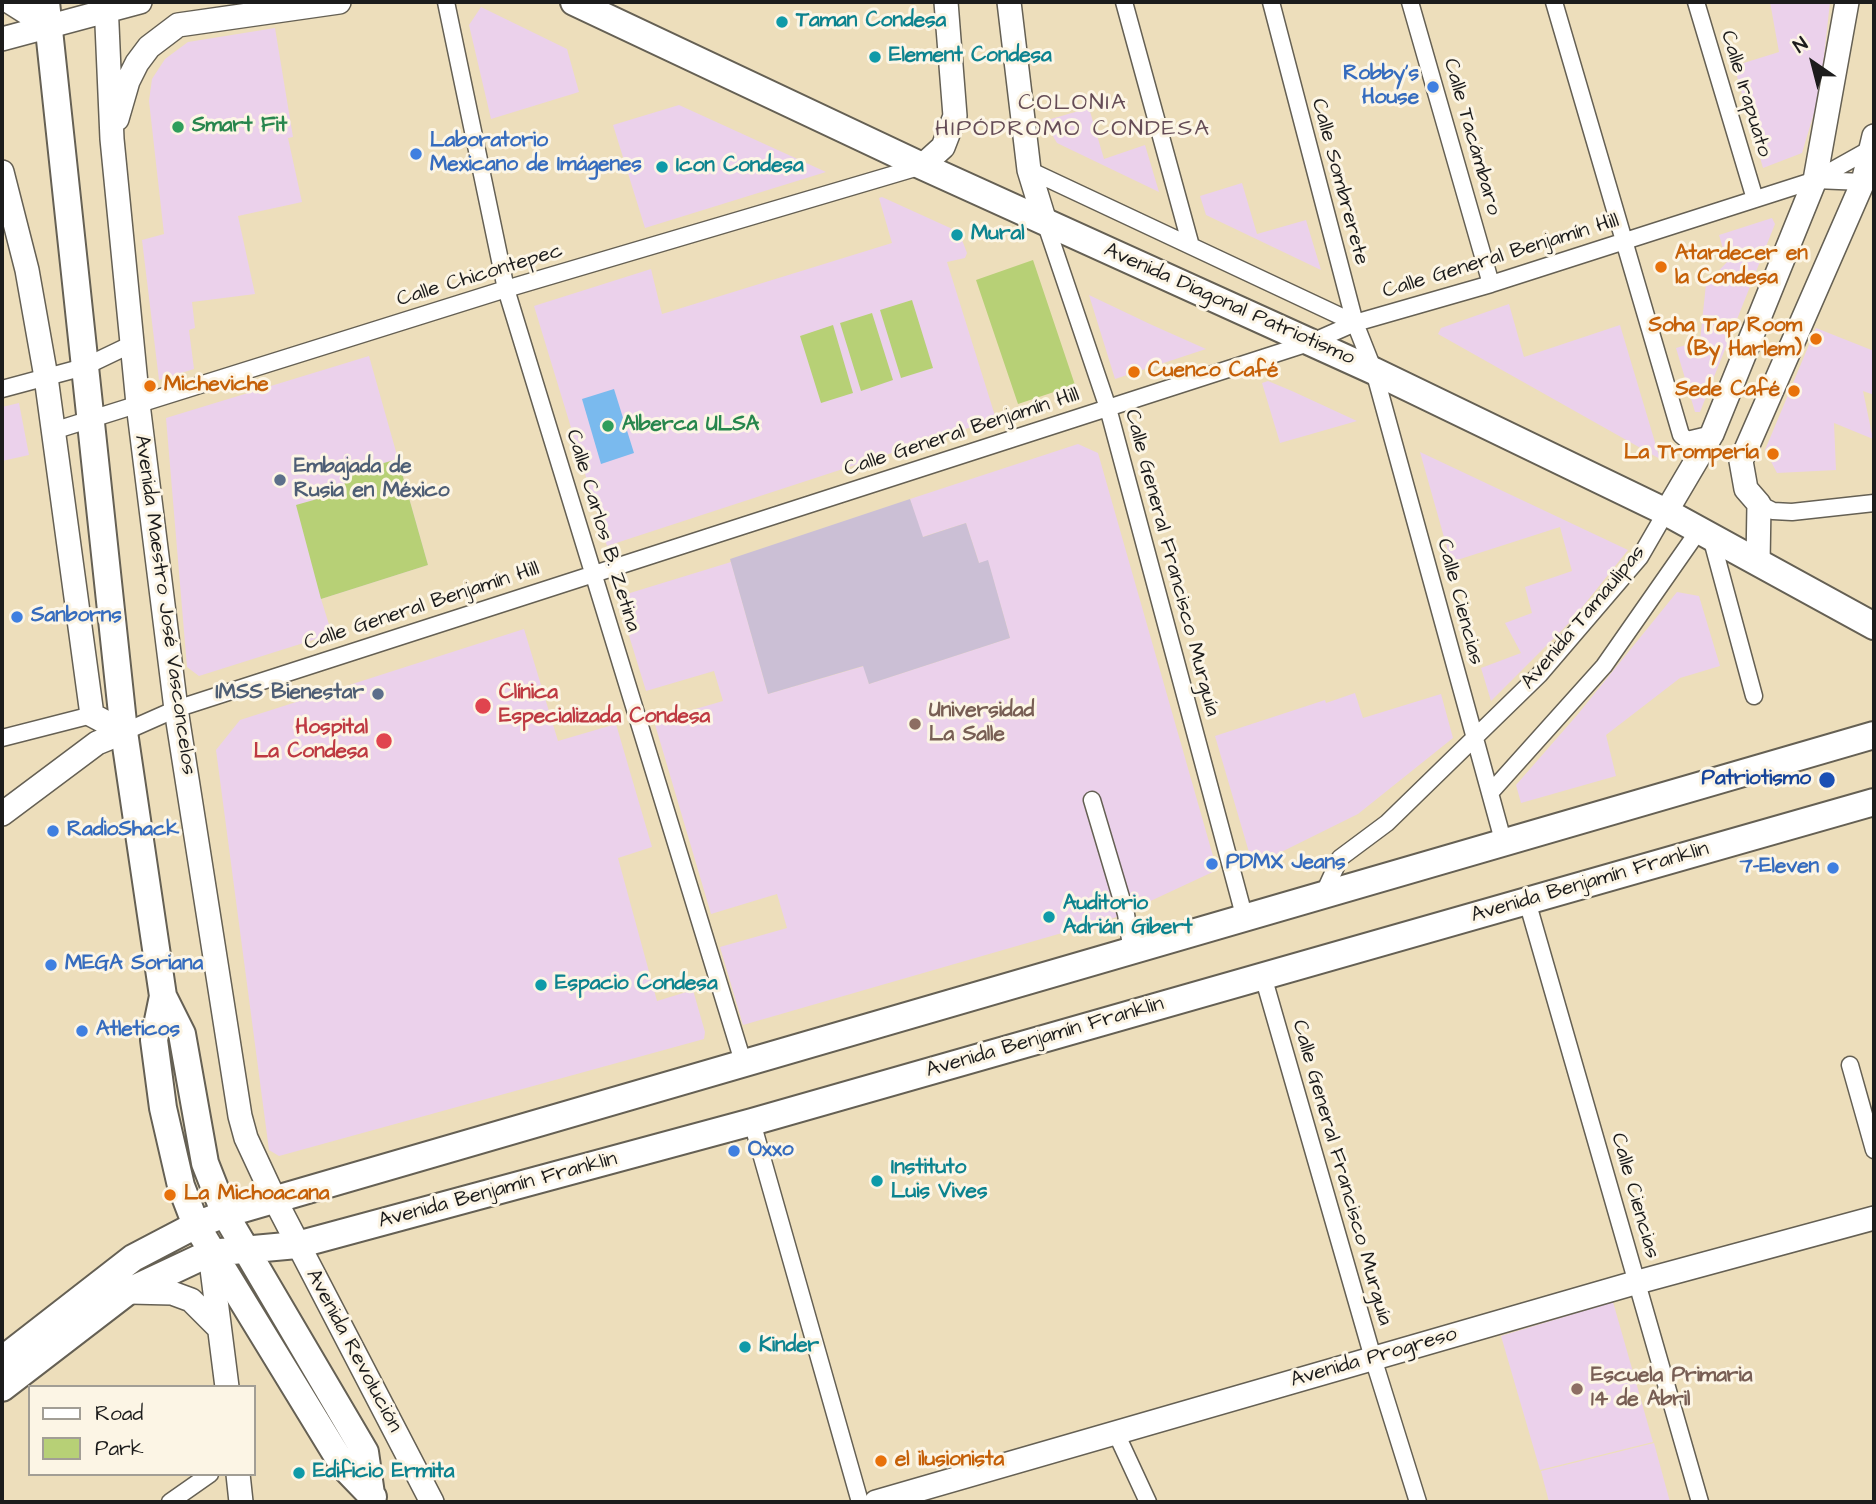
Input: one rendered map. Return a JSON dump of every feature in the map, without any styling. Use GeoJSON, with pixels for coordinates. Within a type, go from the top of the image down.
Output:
{"type":"FeatureCollection","features":[{"type":"Feature","properties":{"kind":"main road"},"geometry":{"type":"LineString","coordinates":[[10,2],[47,14]]}},
{"type":"Feature","properties":{"kind":"main road"},"geometry":{"type":"LineString","coordinates":[[2,39],[47,14],[140,2]]}},
{"type":"Feature","properties":{"kind":"main road"},"geometry":{"type":"LineString","coordinates":[[112,139],[128,81],[137,63],[156,41],[178,25],[340,2]]}},
{"type":"Feature","properties":{"kind":"main road","name":"Avenida Diagonal Patriotismo"},"geometry":{"type":"LineString","coordinates":[[574,2],[922,166],[1374,370],[1666,512],[1874,626]]}},
{"type":"Feature","properties":{"kind":"main road"},"geometry":{"type":"LineString","coordinates":[[922,166],[943,147],[955,116],[946,2]]}},
{"type":"Feature","properties":{"kind":"main road"},"geometry":{"type":"LineString","coordinates":[[1009,2],[1029,170],[1045,222]]}},
{"type":"Feature","properties":{"kind":"main road","name":"Avenida Tamaulipas"},"geometry":{"type":"LineString","coordinates":[[1666,512],[1712,434],[1815,180],[1847,2]]}},
{"type":"Feature","properties":{"kind":"main road","name":"Avenida Maestro José Vasconcelos"},"geometry":{"type":"LineString","coordinates":[[107,5],[112,139],[132,344],[176,709],[240,1116],[246,1138],[274,1198]]}},
{"type":"Feature","properties":{"kind":"main road"},"geometry":{"type":"LineString","coordinates":[[47,14],[124,732],[163,996],[182,1034],[205,1163],[225,1214]]}},
{"type":"Feature","properties":{"kind":"main road"},"geometry":{"type":"LineString","coordinates":[[1758,563],[1759,504],[1746,489],[1741,461],[1869,180],[1874,143]]}},
{"type":"Feature","properties":{"kind":"main road"},"geometry":{"type":"LineString","coordinates":[[2,172],[25,258],[46,377],[92,715],[124,732]]}},
{"type":"Feature","properties":{"kind":"main road"},"geometry":{"type":"LineString","coordinates":[[1712,434],[1723,434],[1745,450]]}},
{"type":"Feature","properties":{"kind":"main road"},"geometry":{"type":"LineString","coordinates":[[2,814],[97,743],[124,732]]}},
{"type":"Feature","properties":{"kind":"main road"},"geometry":{"type":"LineString","coordinates":[[2,1360],[133,1258],[196,1225],[225,1214],[1874,735]]}},
{"type":"Feature","properties":{"kind":"main road","name":"Avenida Benjamín Franklin"},"geometry":{"type":"LineString","coordinates":[[210,1253],[298,1245],[752,1122],[1874,802]]}},
{"type":"Feature","properties":{"kind":"main road"},"geometry":{"type":"LineString","coordinates":[[163,996],[154,1040],[163,1108],[181,1186],[196,1225]]}},
{"type":"Feature","properties":{"kind":"main road","name":"Avenida Revolución"},"geometry":{"type":"LineString","coordinates":[[274,1198],[432,1502]]}},
{"type":"Feature","properties":{"kind":"main road","name":"Avenida Revolución"},"geometry":{"type":"LineString","coordinates":[[225,1214],[365,1452],[374,1498]]}},
{"type":"Feature","properties":{"kind":"main road","name":"Avenida Progreso"},"geometry":{"type":"LineString","coordinates":[[876,1502],[1637,1282],[1874,1218]]}},
{"type":"Feature","properties":{"kind":"main road","name":"Avenida Revolución"},"geometry":{"type":"LineString","coordinates":[[196,1225],[210,1253],[344,1467],[374,1498]]}},
{"type":"Feature","properties":{"kind":"main road"},"geometry":{"type":"LineString","coordinates":[[2,1388],[127,1292],[210,1253],[227,1385]]}},
{"type":"Feature","properties":{"kind":"main road"},"geometry":{"type":"LineString","coordinates":[[127,1292],[172,1293],[191,1300],[219,1328]]}},
{"type":"Feature","properties":{"kind":"main road"},"geometry":{"type":"LineString","coordinates":[[238,1476],[241,1502]]}},
{"type":"Feature","properties":{"kind":"street","name":"Calle Carlos B. Zetina"},"geometry":{"type":"LineString","coordinates":[[446,2],[506,289],[744,1065]]}},
{"type":"Feature","properties":{"kind":"street"},"geometry":{"type":"LineString","coordinates":[[1124,2],[1191,246]]}},
{"type":"Feature","properties":{"kind":"street","name":"Calle Sombrerete"},"geometry":{"type":"LineString","coordinates":[[1271,2],[1354,323],[1374,370]]}},
{"type":"Feature","properties":{"kind":"street","name":"Calle Tacámbaro"},"geometry":{"type":"LineString","coordinates":[[1410,2],[1491,284]]}},
{"type":"Feature","properties":{"kind":"street"},"geometry":{"type":"LineString","coordinates":[[1555,2],[1681,435],[1687,440],[1712,434]]}},
{"type":"Feature","properties":{"kind":"street","name":"Calle Irapuato"},"geometry":{"type":"LineString","coordinates":[[1696,2],[1755,199]]}},
{"type":"Feature","properties":{"kind":"street","name":"Calle General Benjamín Hill"},"geometry":{"type":"LineString","coordinates":[[124,732],[176,709],[1312,342],[1354,323],[1491,284],[1815,180],[1874,143]]}},
{"type":"Feature","properties":{"kind":"street","name":"Calle Chicontepec"},"geometry":{"type":"LineString","coordinates":[[53,431],[506,289],[922,166]]}},
{"type":"Feature","properties":{"kind":"street"},"geometry":{"type":"LineString","coordinates":[[1029,170],[1354,323]]}},
{"type":"Feature","properties":{"kind":"street","name":"Calle General Benjamín Hill"},"geometry":{"type":"LineString","coordinates":[[1815,180],[1869,180]]}},
{"type":"Feature","properties":{"kind":"street","name":"Calle General Francisco Murguía"},"geometry":{"type":"LineString","coordinates":[[1045,222],[1108,408],[1245,919]]}},
{"type":"Feature","properties":{"kind":"street"},"geometry":{"type":"LineString","coordinates":[[2,389],[84,367],[132,344]]}},
{"type":"Feature","properties":{"kind":"street","name":"Calle Ciencias"},"geometry":{"type":"LineString","coordinates":[[1374,370],[1504,844]]}},
{"type":"Feature","properties":{"kind":"street"},"geometry":{"type":"LineString","coordinates":[[1759,504],[1773,511],[1793,512],[1874,503]]}},
{"type":"Feature","properties":{"kind":"street","name":"Avenida Tamaulipas"},"geometry":{"type":"LineString","coordinates":[[1322,897],[1340,858],[1387,823],[1539,676],[1640,557],[1666,512]]}},
{"type":"Feature","properties":{"kind":"street"},"geometry":{"type":"LineString","coordinates":[[1705,534],[1754,696]]}},
{"type":"Feature","properties":{"kind":"street","name":"Avenida Tamaulipas"},"geometry":{"type":"LineString","coordinates":[[1490,793],[1604,666],[1705,534]]}},
{"type":"Feature","properties":{"kind":"street"},"geometry":{"type":"LineString","coordinates":[[2,738],[92,715]]}},
{"type":"Feature","properties":{"kind":"street"},"geometry":{"type":"LineString","coordinates":[[1092,800],[1126,914],[1132,952]]}},
{"type":"Feature","properties":{"kind":"street","name":"Calle Ciencias"},"geometry":{"type":"LineString","coordinates":[[1527,901],[1700,1502]]}},
{"type":"Feature","properties":{"kind":"street","name":"Calle General Francisco Murguía"},"geometry":{"type":"LineString","coordinates":[[1263,976],[1373,1358],[1418,1502]]}},
{"type":"Feature","properties":{"kind":"street"},"geometry":{"type":"LineString","coordinates":[[1850,1065],[1874,1150]]}},
{"type":"Feature","properties":{"kind":"street"},"geometry":{"type":"LineString","coordinates":[[752,1122],[860,1502]]}},
{"type":"Feature","properties":{"kind":"street"},"geometry":{"type":"LineString","coordinates":[[1116,1433],[1148,1502]]}},
{"type":"Feature","properties":{"kind":"street"},"geometry":{"type":"LineString","coordinates":[[170,1502],[207,1476]]}},
{"type":"Feature","properties":{"kind":"shaded area"},"geometry":{"type":"Polygon","coordinates":[[[1770,2],[1830,2],[1820,93],[1802,153],[1763,168],[1734,66],[1779,52],[1770,2]]]}},
{"type":"Feature","properties":{"kind":"shaded area"},"geometry":{"type":"Polygon","coordinates":[[[481,7],[567,49],[579,92],[491,119],[469,25],[481,7]]]}},
{"type":"Feature","properties":{"kind":"shaded area"},"geometry":{"type":"Polygon","coordinates":[[[275,28],[293,137],[288,138],[302,202],[238,216],[255,294],[192,302],[195,328],[189,330],[194,369],[159,380],[142,240],[164,234],[149,101],[152,79],[165,59],[188,42],[275,28]]]}},
{"type":"Feature","properties":{"kind":"shaded area"},"geometry":{"type":"Polygon","coordinates":[[[679,105],[826,172],[645,228],[613,125],[679,105]]]}},
{"type":"Feature","properties":{"kind":"shaded area"},"geometry":{"type":"Polygon","coordinates":[[[1089,108],[1104,159],[1145,145],[1159,192],[1057,143],[1044,121],[1089,108]]]}},
{"type":"Feature","properties":{"kind":"shaded area"},"geometry":{"type":"Polygon","coordinates":[[[1242,183],[1257,234],[1306,220],[1321,270],[1206,215],[1200,196],[1242,183]]]}},
{"type":"Feature","properties":{"kind":"shaded area"},"geometry":{"type":"Polygon","coordinates":[[[879,198],[959,232],[967,253],[965,258],[947,262],[996,419],[607,546],[534,306],[651,269],[662,314],[892,243],[879,198]]]}},
{"type":"Feature","properties":{"kind":"shaded area"},"geometry":{"type":"Polygon","coordinates":[[[1772,218],[1775,224],[1700,412],[1695,412],[1676,348],[1700,341],[1706,284],[1727,262],[1719,235],[1772,218]]]}},
{"type":"Feature","properties":{"kind":"shaded area"},"geometry":{"type":"Polygon","coordinates":[[[1089,295],[1152,325],[1206,349],[1115,379],[1089,295]]]}},
{"type":"Feature","properties":{"kind":"shaded area"},"geometry":{"type":"Polygon","coordinates":[[[1509,304],[1524,357],[1620,325],[1660,459],[1438,334],[1441,328],[1509,304]]]}},
{"type":"Feature","properties":{"kind":"shaded area"},"geometry":{"type":"Polygon","coordinates":[[[1816,328],[1874,351],[1874,395],[1863,391],[1873,439],[1834,423],[1836,470],[1777,473],[1765,450],[1816,328]]]}},
{"type":"Feature","properties":{"kind":"shaded area"},"geometry":{"type":"Polygon","coordinates":[[[369,356],[428,565],[321,599],[332,634],[199,676],[187,667],[166,418],[369,356]]]}},
{"type":"Feature","properties":{"kind":"shaded area"},"geometry":{"type":"Polygon","coordinates":[[[1268,381],[1357,421],[1280,443],[1262,383],[1268,381]]]}},
{"type":"Feature","properties":{"kind":"shaded area"},"geometry":{"type":"Polygon","coordinates":[[[19,403],[29,455],[2,461],[2,407],[19,403]]]}},
{"type":"Feature","properties":{"kind":"shaded area","name":"Universidad La Salle"},"geometry":{"type":"Polygon","coordinates":[[[1078,444],[1098,453],[1217,870],[1114,918],[743,1025],[720,947],[787,928],[777,894],[711,914],[654,721],[723,701],[714,671],[646,691],[619,603],[630,593],[731,562],[768,694],[864,666],[869,684],[1010,638],[988,561],[979,563],[966,523],[922,537],[910,499],[1078,444]]]}},
{"type":"Feature","properties":{"kind":"shaded area"},"geometry":{"type":"Polygon","coordinates":[[[1420,452],[1628,550],[1572,620],[1491,701],[1481,668],[1521,653],[1505,623],[1532,613],[1525,587],[1572,571],[1560,527],[1451,562],[1420,452]]]}},
{"type":"Feature","properties":{"kind":"shaded area"},"geometry":{"type":"Polygon","coordinates":[[[910,499],[923,537],[966,523],[979,563],[988,560],[1010,638],[869,684],[863,666],[768,694],[730,559],[910,499]]]}},
{"type":"Feature","properties":{"kind":"shaded area"},"geometry":{"type":"Polygon","coordinates":[[[1677,592],[1699,596],[1720,666],[1680,678],[1606,735],[1616,776],[1521,803],[1516,785],[1578,714],[1677,592]]]}},
{"type":"Feature","properties":{"kind":"shaded area"},"geometry":{"type":"Polygon","coordinates":[[[524,629],[558,741],[616,724],[652,847],[618,858],[657,1001],[693,990],[705,1032],[704,1039],[279,1156],[269,1150],[216,750],[240,720],[524,629]]]}},
{"type":"Feature","properties":{"kind":"shaded area"},"geometry":{"type":"Polygon","coordinates":[[[1355,693],[1363,718],[1441,694],[1453,738],[1358,814],[1253,866],[1215,736],[1325,700],[1326,703],[1355,693]]]}},
{"type":"Feature","properties":{"kind":"shaded area","name":"Escuela Primaria 14 de Abril"},"geometry":{"type":"Polygon","coordinates":[[[1613,1302],[1653,1442],[1540,1470],[1501,1336],[1613,1302]]]}},
{"type":"Feature","properties":{"kind":"shaded area"},"geometry":{"type":"Polygon","coordinates":[[[1654,1443],[1670,1502],[1549,1502],[1541,1471],[1654,1443]]]}},
{"type":"Feature","properties":{"kind":"green space"},"geometry":{"type":"Polygon","coordinates":[[[1033,260],[1075,385],[1018,404],[976,280],[1033,260]]]}},
{"type":"Feature","properties":{"kind":"green space"},"geometry":{"type":"Polygon","coordinates":[[[912,300],[933,368],[901,378],[880,310],[912,300]]]}},
{"type":"Feature","properties":{"kind":"green space"},"geometry":{"type":"Polygon","coordinates":[[[872,313],[893,380],[861,391],[840,323],[872,313]]]}},
{"type":"Feature","properties":{"kind":"green space"},"geometry":{"type":"Polygon","coordinates":[[[833,325],[853,393],[821,403],[800,336],[833,325]]]}},
{"type":"Feature","properties":{"kind":"green space"},"geometry":{"type":"Polygon","coordinates":[[[398,459],[428,565],[321,599],[296,505],[342,492],[348,473],[398,459]]]}},
{"type":"Feature","properties":{"kind":"water","name":"Alberca ULSA"},"geometry":{"type":"Polygon","coordinates":[[[614,389],[634,453],[601,464],[582,399],[614,389]]]}},
{"type":"Feature","properties":{"kind":"place","name":"Taman Condesa"},"geometry":{"type":"Point","coordinates":[782,22]}},
{"type":"Feature","properties":{"kind":"place","name":"Element Condesa"},"geometry":{"type":"Point","coordinates":[875,57]}},
{"type":"Feature","properties":{"kind":"place","name":"Robby's House"},"geometry":{"type":"Point","coordinates":[1433,87]}},
{"type":"Feature","properties":{"kind":"place","name":"Smart Fit"},"geometry":{"type":"Point","coordinates":[178,127]}},
{"type":"Feature","properties":{"kind":"place","name":"Laboratorio Mexicano de Imágenes"},"geometry":{"type":"Point","coordinates":[416,154]}},
{"type":"Feature","properties":{"kind":"place","name":"Icon Condesa"},"geometry":{"type":"Point","coordinates":[662,167]}},
{"type":"Feature","properties":{"kind":"place","name":"Mural"},"geometry":{"type":"Point","coordinates":[957,235]}},
{"type":"Feature","properties":{"kind":"place","name":"Atardecer en la Condesa"},"geometry":{"type":"Point","coordinates":[1661,267]}},
{"type":"Feature","properties":{"kind":"place","name":"Soha Tap Room (By Harlem)"},"geometry":{"type":"Point","coordinates":[1816,339]}},
{"type":"Feature","properties":{"kind":"place","name":"Cuenco Café"},"geometry":{"type":"Point","coordinates":[1134,372]}},
{"type":"Feature","properties":{"kind":"place","name":"Micheviche"},"geometry":{"type":"Point","coordinates":[150,386]}},
{"type":"Feature","properties":{"kind":"place","name":"Sede Café"},"geometry":{"type":"Point","coordinates":[1794,391]}},
{"type":"Feature","properties":{"kind":"place","name":"Alberca ULSA"},"geometry":{"type":"Point","coordinates":[608,426]}},
{"type":"Feature","properties":{"kind":"place","name":"La Trompería"},"geometry":{"type":"Point","coordinates":[1773,454]}},
{"type":"Feature","properties":{"kind":"place","name":"Embajada de Rusia en México"},"geometry":{"type":"Point","coordinates":[280,480]}},
{"type":"Feature","properties":{"kind":"place","name":"Sanborns"},"geometry":{"type":"Point","coordinates":[17,617]}},
{"type":"Feature","properties":{"kind":"place","name":"IMSS Bienestar"},"geometry":{"type":"Point","coordinates":[378,694]}},
{"type":"Feature","properties":{"kind":"place","name":"Clínica Especializada Condesa"},"geometry":{"type":"Point","coordinates":[483,706]}},
{"type":"Feature","properties":{"kind":"place","name":"Universidad La Salle"},"geometry":{"type":"Point","coordinates":[915,724]}},
{"type":"Feature","properties":{"kind":"place","name":"Hospital La Condesa"},"geometry":{"type":"Point","coordinates":[384,741]}},
{"type":"Feature","properties":{"kind":"place","name":"Patriotismo"},"geometry":{"type":"Point","coordinates":[1827,780]}},
{"type":"Feature","properties":{"kind":"place","name":"RadioShack"},"geometry":{"type":"Point","coordinates":[53,831]}},
{"type":"Feature","properties":{"kind":"place","name":"PDMX Jeans"},"geometry":{"type":"Point","coordinates":[1212,864]}},
{"type":"Feature","properties":{"kind":"place","name":"7-Eleven"},"geometry":{"type":"Point","coordinates":[1833,868]}},
{"type":"Feature","properties":{"kind":"place","name":"Auditorio Adrián Gibert"},"geometry":{"type":"Point","coordinates":[1049,917]}},
{"type":"Feature","properties":{"kind":"place","name":"MEGA Soriana"},"geometry":{"type":"Point","coordinates":[51,965]}},
{"type":"Feature","properties":{"kind":"place","name":"Espacio Condesa"},"geometry":{"type":"Point","coordinates":[541,985]}},
{"type":"Feature","properties":{"kind":"place","name":"Atleticos"},"geometry":{"type":"Point","coordinates":[82,1031]}},
{"type":"Feature","properties":{"kind":"place","name":"Oxxo"},"geometry":{"type":"Point","coordinates":[734,1151]}},
{"type":"Feature","properties":{"kind":"place","name":"Instituto Luis Vives"},"geometry":{"type":"Point","coordinates":[877,1181]}},
{"type":"Feature","properties":{"kind":"place","name":"La Michoacana"},"geometry":{"type":"Point","coordinates":[170,1195]}},
{"type":"Feature","properties":{"kind":"place","name":"Kinder"},"geometry":{"type":"Point","coordinates":[745,1347]}},
{"type":"Feature","properties":{"kind":"place","name":"Escuela Primaria 14 de Abril"},"geometry":{"type":"Point","coordinates":[1577,1389]}},
{"type":"Feature","properties":{"kind":"place","name":"el ilusionista"},"geometry":{"type":"Point","coordinates":[881,1461]}},
{"type":"Feature","properties":{"kind":"place","name":"Edificio Ermita"},"geometry":{"type":"Point","coordinates":[299,1473]}},
{"type":"Feature","properties":{"kind":"district","name":"COLONIA HIPÓDROMO CONDESA"},"geometry":{"type":"Point","coordinates":[1073,117]}}]}
